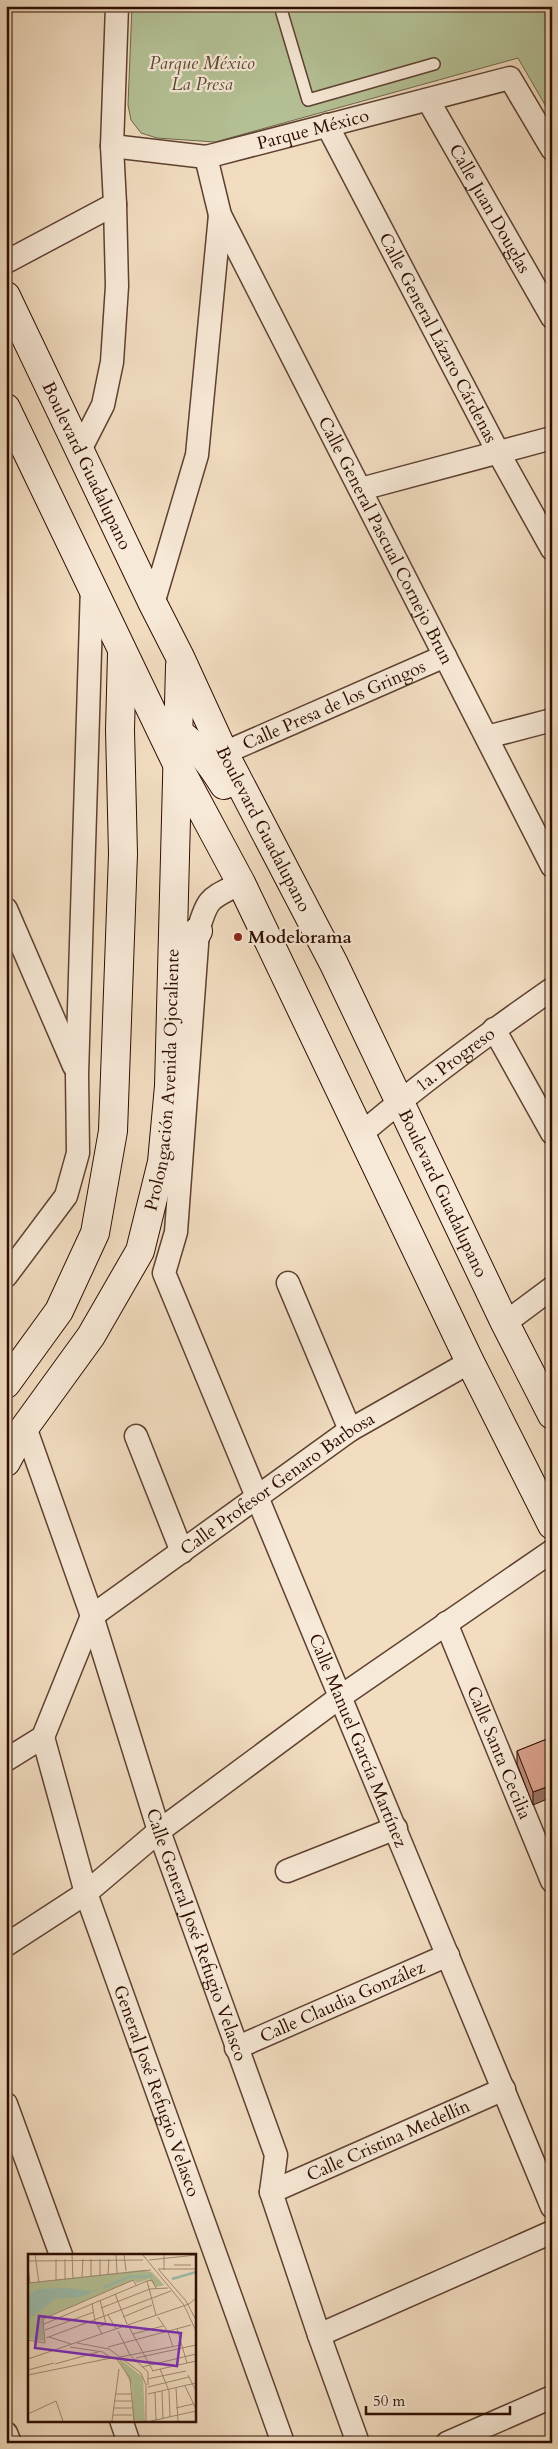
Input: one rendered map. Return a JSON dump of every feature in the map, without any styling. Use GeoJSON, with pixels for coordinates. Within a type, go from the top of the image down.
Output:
{"type":"FeatureCollection","features":[{"type":"Feature","properties":{"kind":"main road","name":"Boulevard Guadalupano"},"geometry":{"type":"LineString","coordinates":[[6,296],[180,657],[224,753],[334,964],[505,1323],[552,1415]]}},
{"type":"Feature","properties":{"kind":"main road"},"geometry":{"type":"LineString","coordinates":[[6,408],[177,764],[241,883],[470,1362],[552,1524]]}},
{"type":"Feature","properties":{"kind":"main road"},"geometry":{"type":"LineString","coordinates":[[6,1384],[59,1311],[96,1233],[113,1131],[124,854],[120,730],[122,649]]}},
{"type":"Feature","properties":{"kind":"main road","name":"Prolongación Avenida Ojocaliente"},"geometry":{"type":"LineString","coordinates":[[6,1462],[25,1428],[91,1336],[140,1252],[162,1162],[169,1086],[177,764],[180,733],[180,657]]}},
{"type":"Feature","properties":{"kind":"main road"},"geometry":{"type":"LineString","coordinates":[[120,730],[134,723],[156,718],[180,733],[211,764],[227,790],[302,939],[325,955],[334,964]]}},
{"type":"Feature","properties":{"kind":"main road"},"geometry":{"type":"LineString","coordinates":[[172,976],[198,931]]}},
{"type":"Feature","properties":{"kind":"street"},"geometry":{"type":"LineString","coordinates":[[80,450],[103,404],[112,362],[117,286],[112,146],[115,12]]}},
{"type":"Feature","properties":{"kind":"street","name":"Parque México"},"geometry":{"type":"LineString","coordinates":[[112,146],[206,157],[510,78],[552,149]]}},
{"type":"Feature","properties":{"kind":"street","name":"Calle Juan Douglas"},"geometry":{"type":"LineString","coordinates":[[428,100],[552,317]]}},
{"type":"Feature","properties":{"kind":"street","name":"Calle General Lázaro Cárdenas"},"geometry":{"type":"LineString","coordinates":[[327,125],[498,452],[552,550]]}},
{"type":"Feature","properties":{"kind":"street","name":"Calle General Pascual Cornejo Brun"},"geometry":{"type":"LineString","coordinates":[[206,157],[220,215],[552,866]]}},
{"type":"Feature","properties":{"kind":"street"},"geometry":{"type":"LineString","coordinates":[[6,262],[115,204]]}},
{"type":"Feature","properties":{"kind":"street","name":"Calle General Pascual Cornejo Brun"},"geometry":{"type":"LineString","coordinates":[[153,604],[198,455],[220,215]]}},
{"type":"Feature","properties":{"kind":"street"},"geometry":{"type":"LineString","coordinates":[[361,489],[552,438]]}},
{"type":"Feature","properties":{"kind":"street"},"geometry":{"type":"LineString","coordinates":[[6,1276],[66,1196],[78,1153],[77,1074],[92,586]]}},
{"type":"Feature","properties":{"kind":"street","name":"Calle Presa de los Gringos"},"geometry":{"type":"LineString","coordinates":[[224,753],[445,656]]}},
{"type":"Feature","properties":{"kind":"street"},"geometry":{"type":"LineString","coordinates":[[487,737],[552,720]]}},
{"type":"Feature","properties":{"kind":"street"},"geometry":{"type":"LineString","coordinates":[[198,931],[204,907],[212,898],[241,883]]}},
{"type":"Feature","properties":{"kind":"street"},"geometry":{"type":"LineString","coordinates":[[6,909],[77,1074]]}},
{"type":"Feature","properties":{"kind":"street","name":"Calle Manuel García Martínez"},"geometry":{"type":"LineString","coordinates":[[198,931],[176,1232],[164,1273],[259,1497],[552,2207]]}},
{"type":"Feature","properties":{"kind":"street","name":"1a. Progreso"},"geometry":{"type":"LineString","coordinates":[[361,1134],[399,1102],[494,1029],[552,989]]}},
{"type":"Feature","properties":{"kind":"street"},"geometry":{"type":"LineString","coordinates":[[494,1029],[552,1133]]}},
{"type":"Feature","properties":{"kind":"street"},"geometry":{"type":"LineString","coordinates":[[79,1126],[113,1131]]}},
{"type":"Feature","properties":{"kind":"street"},"geometry":{"type":"LineString","coordinates":[[288,1283],[350,1430]]}},
{"type":"Feature","properties":{"kind":"street"},"geometry":{"type":"LineString","coordinates":[[505,1323],[552,1288]]}},
{"type":"Feature","properties":{"kind":"street","name":"Calle Profesor Genaro Barbosa"},"geometry":{"type":"LineString","coordinates":[[92,1616],[350,1430],[470,1362]]}},
{"type":"Feature","properties":{"kind":"street","name":"Calle General José Refugio Velasco"},"geometry":{"type":"LineString","coordinates":[[25,1428],[92,1616],[159,1831],[276,2155],[272,2192],[319,2335],[358,2443]]}},
{"type":"Feature","properties":{"kind":"street"},"geometry":{"type":"LineString","coordinates":[[136,1436],[182,1552]]}},
{"type":"Feature","properties":{"kind":"street"},"geometry":{"type":"LineString","coordinates":[[6,1945],[86,1894],[159,1831],[340,1697],[552,1551]]}},
{"type":"Feature","properties":{"kind":"street"},"geometry":{"type":"LineString","coordinates":[[6,1760],[43,1738],[92,1616]]}},
{"type":"Feature","properties":{"kind":"street","name":"Calle Santa Cecilia"},"geometry":{"type":"LineString","coordinates":[[446,1623],[552,1881]]}},
{"type":"Feature","properties":{"kind":"street","name":"General José Refugio Velasco"},"geometry":{"type":"LineString","coordinates":[[43,1738],[86,1894],[283,2443]]}},
{"type":"Feature","properties":{"kind":"street"},"geometry":{"type":"LineString","coordinates":[[287,1872],[396,1828]]}},
{"type":"Feature","properties":{"kind":"street","name":"Calle Claudia González"},"geometry":{"type":"LineString","coordinates":[[236,2048],[448,1955]]}},
{"type":"Feature","properties":{"kind":"street","name":"Calle Cristina Medellín"},"geometry":{"type":"LineString","coordinates":[[272,2192],[504,2089]]}},
{"type":"Feature","properties":{"kind":"street"},"geometry":{"type":"LineString","coordinates":[[6,2104],[61,2254]]}},
{"type":"Feature","properties":{"kind":"street"},"geometry":{"type":"LineString","coordinates":[[319,2335],[552,2232]]}},
{"type":"Feature","properties":{"kind":"street"},"geometry":{"type":"LineString","coordinates":[[447,2443],[552,2397]]}},
{"type":"Feature","properties":{"kind":"street"},"geometry":{"type":"LineString","coordinates":[[122,2422],[129,2443]]}},
{"type":"Feature","properties":{"kind":"street"},"geometry":{"type":"LineString","coordinates":[[6,2433],[10,2443]]}},
{"type":"Feature","properties":{"kind":"lane"},"geometry":{"type":"LineString","coordinates":[[280,6],[308,100],[434,64]]}},
{"type":"Feature","properties":{"kind":"green space","name":"Parque México La Presa"},"geometry":{"type":"Polygon","coordinates":[[[132,6],[552,6],[552,117],[518,58],[215,142],[157,138],[141,133],[131,120],[128,105],[132,6]]]}},
{"type":"Feature","properties":{"kind":"building"},"geometry":{"type":"Polygon","coordinates":[[[552,1737],[552,1785],[533,1792],[517,1751],[552,1737]]]}},
{"type":"Feature","properties":{"kind":"place","name":"Modelorama"},"geometry":{"type":"Point","coordinates":[238,937]}}]}
